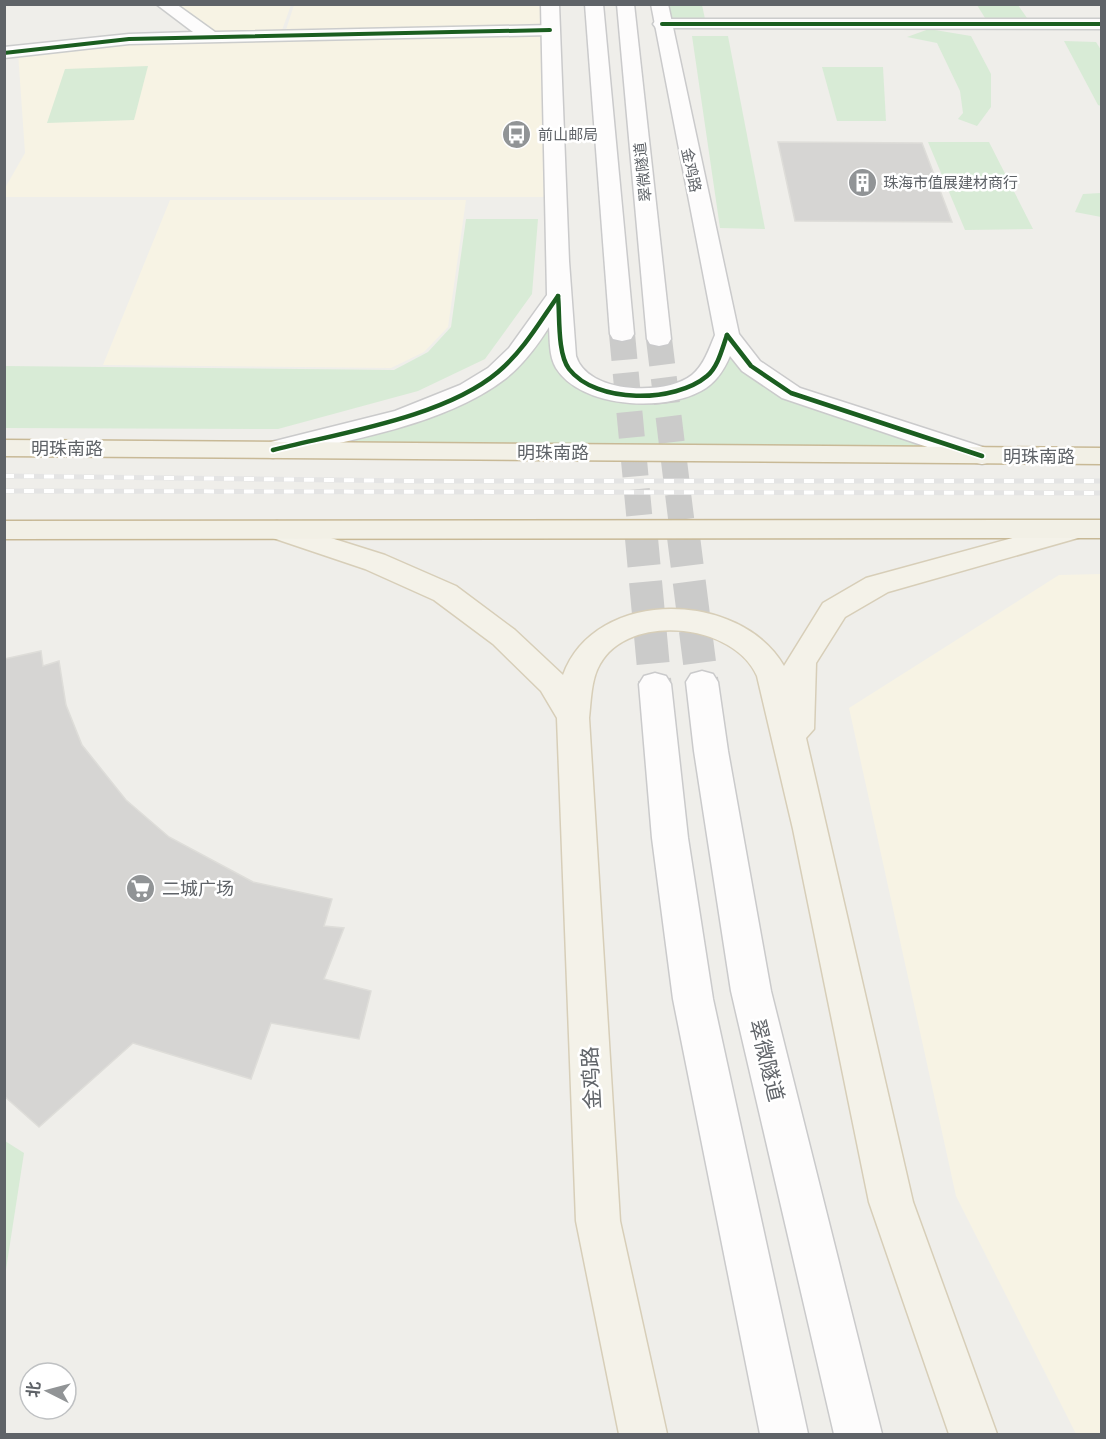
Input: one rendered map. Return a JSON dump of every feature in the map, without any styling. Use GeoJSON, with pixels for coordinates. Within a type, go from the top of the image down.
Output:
{"type":"FeatureCollection","features":[{"type":"Feature","properties":{"kind":"highway","name":"明珠南路"},"geometry":{"type":"LineString","coordinates":[[4,448],[1101,456]]}},
{"type":"Feature","properties":{"kind":"highway"},"geometry":{"type":"LineString","coordinates":[[4,530],[1088,530]]}},
{"type":"Feature","properties":{"kind":"main road"},"geometry":{"type":"LineString","coordinates":[[164,4],[211,37]]}},
{"type":"Feature","properties":{"kind":"main road"},"geometry":{"type":"LineString","coordinates":[[550,4],[558,296],[564,358],[569,368],[590,385],[606,391],[642,396],[662,395],[696,384],[707,376],[715,366],[727,335]]}},
{"type":"Feature","properties":{"kind":"main road","name":"翠微隧道"},"geometry":{"type":"LineString","coordinates":[[594,4],[622,334]]}},
{"type":"Feature","properties":{"kind":"main road","name":"翠微隧道"},"geometry":{"type":"LineString","coordinates":[[625,4],[659,339]]}},
{"type":"Feature","properties":{"kind":"main road"},"geometry":{"type":"LineString","coordinates":[[661,14],[1101,24]]}},
{"type":"Feature","properties":{"kind":"main road","name":"金鸡路"},"geometry":{"type":"LineString","coordinates":[[661,14],[727,335]]}},
{"type":"Feature","properties":{"kind":"main road"},"geometry":{"type":"LineString","coordinates":[[4,53],[129,39],[550,30]]}},
{"type":"Feature","properties":{"kind":"main road"},"geometry":{"type":"LineString","coordinates":[[273,450],[422,410],[488,380],[518,354],[558,296]]}},
{"type":"Feature","properties":{"kind":"main road"},"geometry":{"type":"LineString","coordinates":[[727,335],[751,366],[791,393],[982,456]]}},
{"type":"Feature","properties":{"kind":"main road"},"geometry":{"type":"LineString","coordinates":[[277,530],[375,562],[445,593],[504,637],[553,684],[573,718]]}},
{"type":"Feature","properties":{"kind":"main road"},"geometry":{"type":"LineString","coordinates":[[973,1434],[892,1206],[796,761],[800,663],[834,610],[877,585],[1088,530]]}},
{"type":"Feature","properties":{"kind":"main road","name":"金鸡路"},"geometry":{"type":"LineString","coordinates":[[643,1434],[598,1221],[573,718],[581,665],[606,637],[648,622],[672,620],[695,622],[737,637],[753,648],[766,662],[774,678],[796,761]]}},
{"type":"Feature","properties":{"kind":"main road","name":"翠微隧道"},"geometry":{"type":"LineString","coordinates":[[702,681],[711,751],[751,991],[858,1434]]}},
{"type":"Feature","properties":{"kind":"main road"},"geometry":{"type":"LineString","coordinates":[[655,684],[670,837],[693,999],[784,1434]]}},
{"type":"Feature","properties":{"kind":"shaded area"},"geometry":{"type":"Polygon","coordinates":[[[161,5],[291,5],[281,33],[212,36],[161,5]]]}},
{"type":"Feature","properties":{"kind":"shaded area"},"geometry":{"type":"Polygon","coordinates":[[[294,5],[547,5],[547,30],[285,33],[294,5]]]}},
{"type":"Feature","properties":{"kind":"shaded area"},"geometry":{"type":"Polygon","coordinates":[[[548,31],[553,197],[5,197],[5,188],[25,153],[18,52],[130,40],[548,31]]]}},
{"type":"Feature","properties":{"kind":"shaded area"},"geometry":{"type":"Polygon","coordinates":[[[170,200],[466,200],[448,327],[424,352],[391,368],[103,365],[170,200]]]}},
{"type":"Feature","properties":{"kind":"shaded area"},"geometry":{"type":"Polygon","coordinates":[[[1101,574],[1102,1434],[1076,1434],[956,1196],[849,708],[1059,575],[1101,574]]]}},
{"type":"Feature","properties":{"kind":"green space"},"geometry":{"type":"Polygon","coordinates":[[[668,5],[702,5],[705,19],[670,19],[668,5]]]}},
{"type":"Feature","properties":{"kind":"green space"},"geometry":{"type":"Polygon","coordinates":[[[977,5],[1018,5],[1027,18],[985,18],[977,5]]]}},
{"type":"Feature","properties":{"kind":"green space"},"geometry":{"type":"Polygon","coordinates":[[[929,29],[971,36],[991,74],[991,107],[977,126],[958,119],[963,113],[960,91],[937,43],[907,37],[929,29]]]}},
{"type":"Feature","properties":{"kind":"green space"},"geometry":{"type":"Polygon","coordinates":[[[692,36],[728,36],[765,229],[720,228],[692,36]]]}},
{"type":"Feature","properties":{"kind":"green space"},"geometry":{"type":"Polygon","coordinates":[[[1064,41],[1096,42],[1101,50],[1101,106],[1098,105],[1064,41]]]}},
{"type":"Feature","properties":{"kind":"green space"},"geometry":{"type":"Polygon","coordinates":[[[148,66],[134,120],[47,123],[65,69],[148,66]]]}},
{"type":"Feature","properties":{"kind":"green space"},"geometry":{"type":"Polygon","coordinates":[[[822,67],[883,67],[886,121],[837,121],[822,67]]]}},
{"type":"Feature","properties":{"kind":"green space"},"geometry":{"type":"Polygon","coordinates":[[[928,142],[989,142],[1033,229],[965,230],[928,142]]]}},
{"type":"Feature","properties":{"kind":"green space"},"geometry":{"type":"Polygon","coordinates":[[[1101,193],[1101,217],[1075,212],[1083,194],[1101,193]]]}},
{"type":"Feature","properties":{"kind":"green space"},"geometry":{"type":"Polygon","coordinates":[[[466,219],[538,219],[532,294],[485,359],[418,391],[278,429],[5,428],[5,366],[394,370],[428,352],[451,327],[466,219]]]}},
{"type":"Feature","properties":{"kind":"green space"},"geometry":{"type":"Polygon","coordinates":[[[554,316],[551,353],[562,375],[582,390],[610,400],[647,403],[703,390],[721,374],[728,348],[742,371],[784,399],[949,451],[316,445],[493,385],[554,316]]]}},
{"type":"Feature","properties":{"kind":"green space"},"geometry":{"type":"Polygon","coordinates":[[[5,1141],[24,1153],[5,1276],[5,1141]]]}},
{"type":"Feature","properties":{"kind":"building","name":"珠海市值展建材商行"},"geometry":{"type":"Polygon","coordinates":[[[778,142],[922,143],[952,222],[795,221],[778,142]]]}},
{"type":"Feature","properties":{"kind":"building","name":"二城广场"},"geometry":{"type":"Polygon","coordinates":[[[41,651],[43,666],[59,661],[66,705],[82,745],[126,800],[169,837],[253,882],[332,899],[324,926],[344,928],[324,979],[371,991],[359,1039],[271,1023],[251,1079],[133,1043],[39,1127],[4,1096],[4,659],[41,651]]]}},
{"type":"Feature","properties":{"kind":"tunnel"},"geometry":{"type":"LineString","coordinates":[[622,334],[641,534]]}},
{"type":"Feature","properties":{"kind":"tunnel"},"geometry":{"type":"LineString","coordinates":[[659,339],[683,534]]}},
{"type":"Feature","properties":{"kind":"tunnel"},"geometry":{"type":"LineString","coordinates":[[641,533],[655,684]]}},
{"type":"Feature","properties":{"kind":"tunnel"},"geometry":{"type":"LineString","coordinates":[[683,533],[702,682]]}},
{"type":"Feature","properties":{"kind":"railway"},"geometry":{"type":"LineString","coordinates":[[4,476],[413,481],[1102,481]]}},
{"type":"Feature","properties":{"kind":"railway"},"geometry":{"type":"LineString","coordinates":[[4,491],[1102,493]]}},
{"type":"Feature","properties":{"kind":"cycle path"},"geometry":{"type":"LineString","coordinates":[[662,24],[1102,24]]}},
{"type":"Feature","properties":{"kind":"cycle path"},"geometry":{"type":"LineString","coordinates":[[4,53],[129,39],[550,30]]}},
{"type":"Feature","properties":{"kind":"cycle path"},"geometry":{"type":"LineString","coordinates":[[558,296],[563,354],[569,369],[581,380],[616,394],[657,395],[676,392],[693,385],[707,376],[714,367],[727,335]]}},
{"type":"Feature","properties":{"kind":"cycle path"},"geometry":{"type":"LineString","coordinates":[[273,450],[404,416],[469,390],[497,373],[518,353],[558,296]]}},
{"type":"Feature","properties":{"kind":"cycle path"},"geometry":{"type":"LineString","coordinates":[[727,335],[751,366],[791,393],[982,456]]}},
{"type":"Feature","properties":{"kind":"place","name":"前山邮局"},"geometry":{"type":"Point","coordinates":[517,134]}},
{"type":"Feature","properties":{"kind":"place","name":"珠海市值展建材商行"},"geometry":{"type":"Point","coordinates":[862,182]}},
{"type":"Feature","properties":{"kind":"place","name":"二城广场"},"geometry":{"type":"Point","coordinates":[141,888]}}]}
